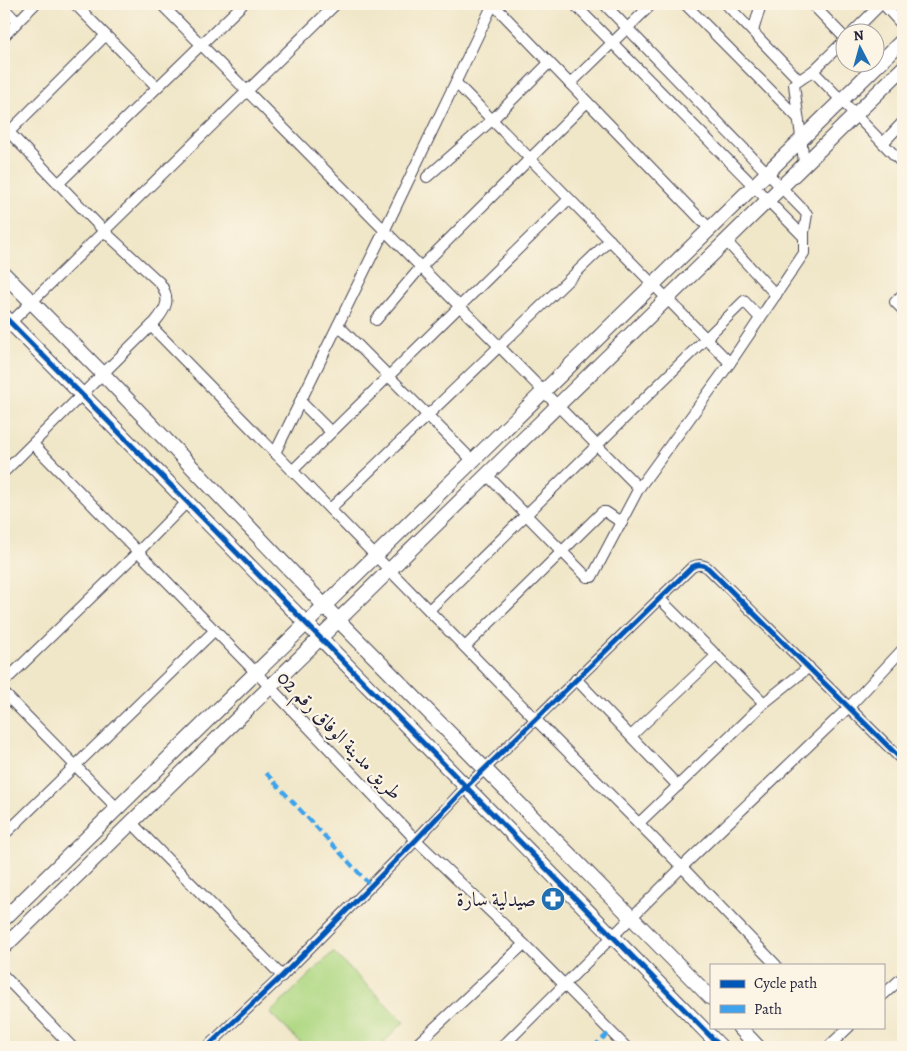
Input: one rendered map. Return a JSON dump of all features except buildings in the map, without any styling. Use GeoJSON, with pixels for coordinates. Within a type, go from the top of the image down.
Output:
{"type":"FeatureCollection","features":[{"type":"Feature","properties":{"kind":"main road"},"geometry":{"type":"LineString","coordinates":[[4,919],[903,40]]}},
{"type":"Feature","properties":{"kind":"main road"},"geometry":{"type":"LineString","coordinates":[[4,947],[903,68]]}},
{"type":"Feature","properties":{"kind":"main road"},"geometry":{"type":"LineString","coordinates":[[4,274],[338,620],[710,997]]}},
{"type":"Feature","properties":{"kind":"main road"},"geometry":{"type":"LineString","coordinates":[[6,323],[81,394],[721,1047]]}},
{"type":"Feature","properties":{"kind":"main road"},"geometry":{"type":"LineString","coordinates":[[739,1028],[758,1047]]}},
{"type":"Feature","properties":{"kind":"street"},"geometry":{"type":"LineString","coordinates":[[4,36],[35,4]]}},
{"type":"Feature","properties":{"kind":"street"},"geometry":{"type":"LineString","coordinates":[[74,4],[157,87]]}},
{"type":"Feature","properties":{"kind":"street"},"geometry":{"type":"LineString","coordinates":[[161,4],[639,488]]}},
{"type":"Feature","properties":{"kind":"street"},"geometry":{"type":"LineString","coordinates":[[58,184],[243,4]]}},
{"type":"Feature","properties":{"kind":"street"},"geometry":{"type":"LineString","coordinates":[[6,323],[32,302],[105,232],[334,4]]}},
{"type":"Feature","properties":{"kind":"street"},"geometry":{"type":"LineString","coordinates":[[275,453],[385,230],[493,4],[710,229]]}},
{"type":"Feature","properties":{"kind":"street"},"geometry":{"type":"LineString","coordinates":[[574,4],[804,236]]}},
{"type":"Feature","properties":{"kind":"street"},"geometry":{"type":"LineString","coordinates":[[487,475],[587,577],[592,577],[639,488],[730,363],[804,253],[807,214],[604,4]]}},
{"type":"Feature","properties":{"kind":"street"},"geometry":{"type":"LineString","coordinates":[[570,84],[652,4]]}},
{"type":"Feature","properties":{"kind":"street"},"geometry":{"type":"LineString","coordinates":[[685,4],[798,118]]}},
{"type":"Feature","properties":{"kind":"street"},"geometry":{"type":"LineString","coordinates":[[726,4],[799,80]]}},
{"type":"Feature","properties":{"kind":"street"},"geometry":{"type":"LineString","coordinates":[[753,31],[761,4]]}},
{"type":"Feature","properties":{"kind":"street"},"geometry":{"type":"LineString","coordinates":[[812,4],[834,27]]}},
{"type":"Feature","properties":{"kind":"street"},"geometry":{"type":"LineString","coordinates":[[863,22],[882,4],[903,26]]}},
{"type":"Feature","properties":{"kind":"street"},"geometry":{"type":"LineString","coordinates":[[4,8],[17,22]]}},
{"type":"Feature","properties":{"kind":"street"},"geometry":{"type":"LineString","coordinates":[[4,472],[151,326],[166,307],[167,299],[160,283],[105,232],[6,130],[105,36]]}},
{"type":"Feature","properties":{"kind":"street"},"geometry":{"type":"LineString","coordinates":[[804,165],[794,84],[813,71],[834,51]]}},
{"type":"Feature","properties":{"kind":"street"},"geometry":{"type":"LineString","coordinates":[[427,177],[492,120],[550,63]]}},
{"type":"Feature","properties":{"kind":"street"},"geometry":{"type":"LineString","coordinates":[[813,71],[903,164]]}},
{"type":"Feature","properties":{"kind":"street"},"geometry":{"type":"LineString","coordinates":[[456,83],[730,363]]}},
{"type":"Feature","properties":{"kind":"street"},"geometry":{"type":"LineString","coordinates":[[376,320],[421,267],[587,102]]}},
{"type":"Feature","properties":{"kind":"street"},"geometry":{"type":"LineString","coordinates":[[883,143],[903,122]]}},
{"type":"Feature","properties":{"kind":"street"},"geometry":{"type":"LineString","coordinates":[[292,470],[569,198]]}},
{"type":"Feature","properties":{"kind":"street"},"geometry":{"type":"LineString","coordinates":[[330,509],[610,240]]}},
{"type":"Feature","properties":{"kind":"street"},"geometry":{"type":"LineString","coordinates":[[726,241],[776,296]]}},
{"type":"Feature","properties":{"kind":"street"},"geometry":{"type":"LineString","coordinates":[[903,294],[895,302],[903,310]]}},
{"type":"Feature","properties":{"kind":"street"},"geometry":{"type":"LineString","coordinates":[[429,610],[744,302],[760,318]]}},
{"type":"Feature","properties":{"kind":"street"},"geometry":{"type":"LineString","coordinates":[[338,325],[473,461]]}},
{"type":"Feature","properties":{"kind":"street"},"geometry":{"type":"LineString","coordinates":[[151,326],[775,964]]}},
{"type":"Feature","properties":{"kind":"street"},"geometry":{"type":"LineString","coordinates":[[300,401],[331,432]]}},
{"type":"Feature","properties":{"kind":"street","name":"طريق مدينة الوفاق رقم 02"},"geometry":{"type":"LineString","coordinates":[[33,444],[215,630],[416,840],[524,944],[626,1047]]}},
{"type":"Feature","properties":{"kind":"street"},"geometry":{"type":"LineString","coordinates":[[4,682],[187,502]]}},
{"type":"Feature","properties":{"kind":"street"},"geometry":{"type":"LineString","coordinates":[[466,647],[602,512],[606,512],[622,523]]}},
{"type":"Feature","properties":{"kind":"street"},"geometry":{"type":"LineString","coordinates":[[207,1047],[282,976],[485,768],[659,598],[697,564],[703,564],[903,761]]}},
{"type":"Feature","properties":{"kind":"street"},"geometry":{"type":"LineString","coordinates":[[659,598],[764,704]]}},
{"type":"Feature","properties":{"kind":"street"},"geometry":{"type":"LineString","coordinates":[[4,836],[215,630]]}},
{"type":"Feature","properties":{"kind":"street"},"geometry":{"type":"LineString","coordinates":[[502,1047],[682,867],[849,707],[903,648]]}},
{"type":"Feature","properties":{"kind":"street"},"geometry":{"type":"LineString","coordinates":[[631,736],[717,656]]}},
{"type":"Feature","properties":{"kind":"street"},"geometry":{"type":"LineString","coordinates":[[639,823],[764,704],[809,667]]}},
{"type":"Feature","properties":{"kind":"street"},"geometry":{"type":"LineString","coordinates":[[576,679],[678,786]]}},
{"type":"Feature","properties":{"kind":"street"},"geometry":{"type":"LineString","coordinates":[[4,693],[117,808]]}},
{"type":"Feature","properties":{"kind":"street"},"geometry":{"type":"LineString","coordinates":[[131,822],[282,976]]}},
{"type":"Feature","properties":{"kind":"street"},"geometry":{"type":"LineString","coordinates":[[414,1047],[524,944]]}},
{"type":"Feature","properties":{"kind":"street"},"geometry":{"type":"LineString","coordinates":[[4,976],[72,1047]]}},
{"type":"Feature","properties":{"kind":"street"},"geometry":{"type":"LineString","coordinates":[[884,995],[903,977]]}},
{"type":"Feature","properties":{"kind":"street"},"geometry":{"type":"LineString","coordinates":[[828,1047],[842,1029]]}},
{"type":"Feature","properties":{"kind":"green space"},"geometry":{"type":"Polygon","coordinates":[[[333,952],[404,1022],[379,1047],[305,1047],[270,1013],[333,952]]]}},
{"type":"Feature","properties":{"kind":"marked path"},"geometry":{"type":"LineString","coordinates":[[266,773],[371,886]]}},
{"type":"Feature","properties":{"kind":"marked path"},"geometry":{"type":"LineString","coordinates":[[593,1047],[611,1031]]}},
{"type":"Feature","properties":{"kind":"cycle path"},"geometry":{"type":"LineString","coordinates":[[4,316],[721,1047]]}},
{"type":"Feature","properties":{"kind":"cycle path"},"geometry":{"type":"LineString","coordinates":[[207,1047],[282,976],[466,787],[694,566],[702,565],[708,568],[903,761]]}},
{"type":"Feature","properties":{"kind":"place","name":"صيدلية سارة"},"geometry":{"type":"Point","coordinates":[553,899]}}]}
